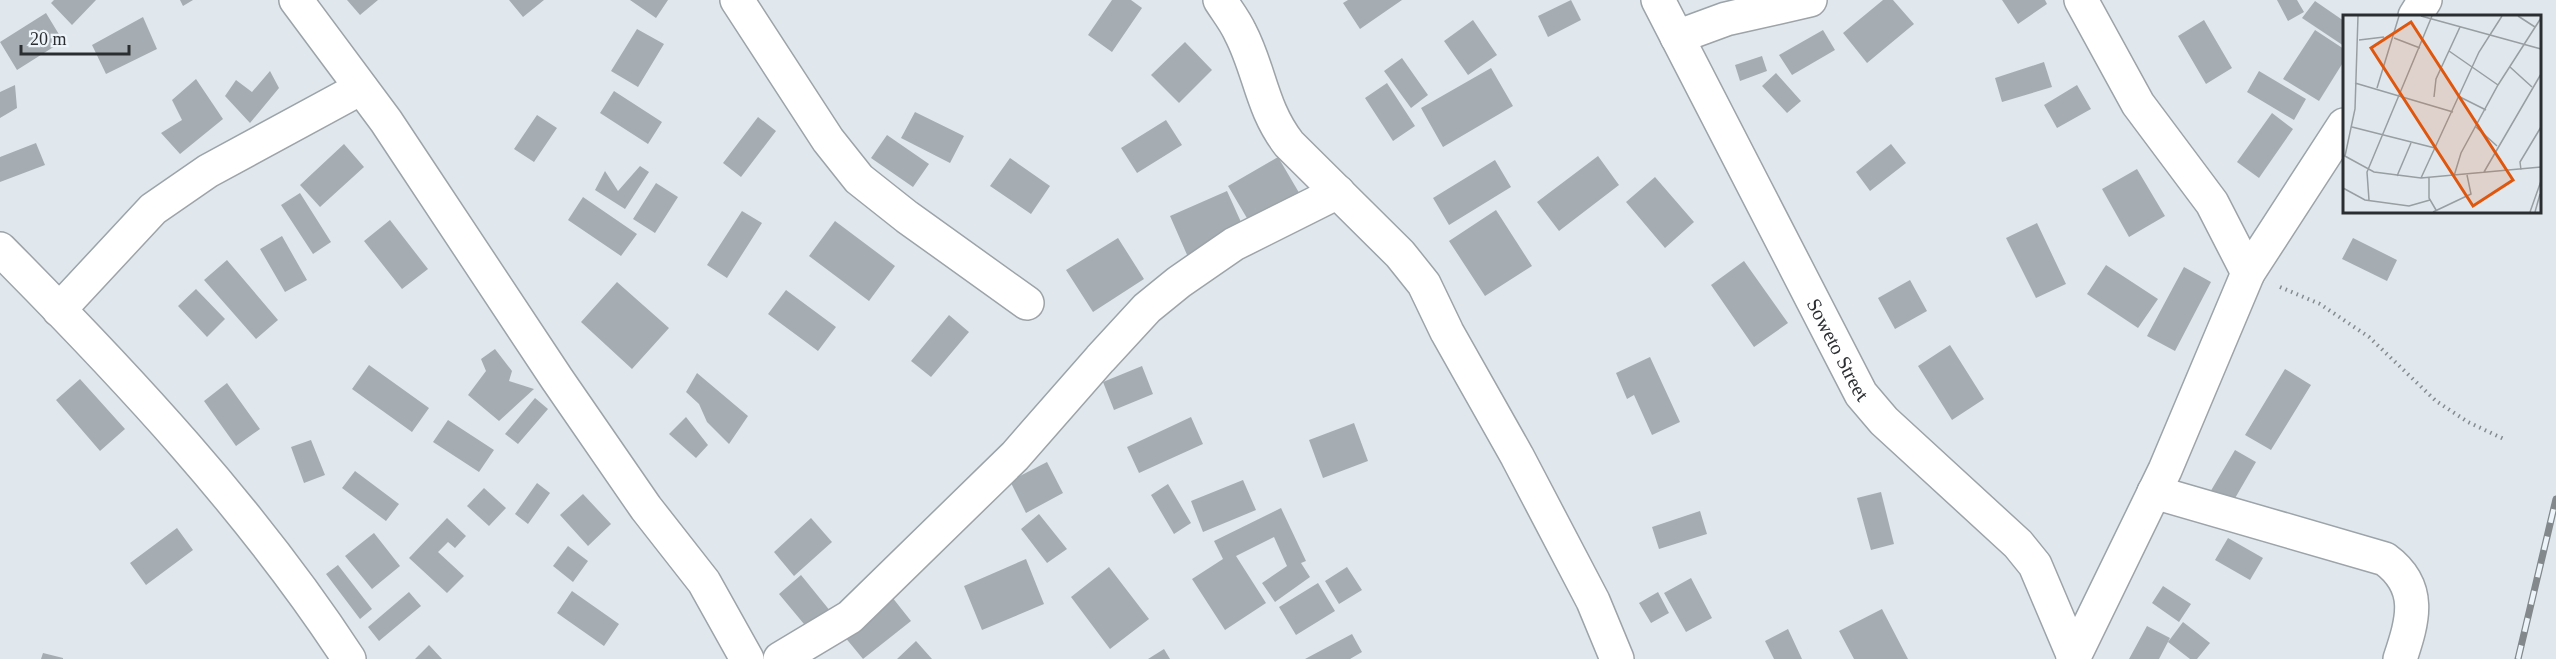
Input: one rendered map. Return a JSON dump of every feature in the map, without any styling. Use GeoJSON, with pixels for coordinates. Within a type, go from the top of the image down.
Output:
{"type":"FeatureCollection","features":[{"type":"Feature","properties":{"kind":"street"},"geometry":{"type":"LineString","coordinates":[[296,0],[386,121],[582,416],[646,508],[704,582],[747,659]]}},
{"type":"Feature","properties":{"kind":"street"},"geometry":{"type":"LineString","coordinates":[[737,0],[828,140],[859,179],[908,218],[1027,303]]}},
{"type":"Feature","properties":{"kind":"street"},"geometry":{"type":"LineString","coordinates":[[1220,0],[1241,33],[1267,111],[1276,128],[1400,254],[1424,284],[1447,332],[1517,456],[1593,601],[1613,656]]}},
{"type":"Feature","properties":{"kind":"street","name":"Soweto Street"},"geometry":{"type":"LineString","coordinates":[[1658,0],[1861,394],[1884,421],[2023,551],[2035,566],[2073,658]]}},
{"type":"Feature","properties":{"kind":"street"},"geometry":{"type":"LineString","coordinates":[[1677,37],[1726,19],[1810,0]]}},
{"type":"Feature","properties":{"kind":"street"},"geometry":{"type":"LineString","coordinates":[[2081,0],[2139,104],[2212,203],[2248,273]]}},
{"type":"Feature","properties":{"kind":"street"},"geometry":{"type":"LineString","coordinates":[[2416,15],[2425,0]]}},
{"type":"Feature","properties":{"kind":"street"},"geometry":{"type":"LineString","coordinates":[[58,310],[153,209],[208,171],[361,88]]}},
{"type":"Feature","properties":{"kind":"street"},"geometry":{"type":"LineString","coordinates":[[2073,658],[2154,492],[2248,273],[2343,127]]}},
{"type":"Feature","properties":{"kind":"street"},"geometry":{"type":"LineString","coordinates":[[780,659],[850,617],[1016,456],[1100,359],[1147,309],[1234,244],[1338,192]]}},
{"type":"Feature","properties":{"kind":"street"},"geometry":{"type":"LineString","coordinates":[[0,249],[165,423],[255,530],[318,612],[349,659]]}},
{"type":"Feature","properties":{"kind":"street"},"geometry":{"type":"LineString","coordinates":[[2154,492],[2336,547],[2385,559],[2400,571],[2411,591],[2412,624],[2400,659]]}},
{"type":"Feature","properties":{"kind":"path"},"geometry":{"type":"LineString","coordinates":[[2248,273],[2320,304],[2369,337],[2436,401],[2468,422],[2506,440]]}},
{"type":"Feature","properties":{"kind":"building"},"geometry":{"type":"Polygon","coordinates":[[[54,0],[96,0],[72,25],[51,3],[54,0]]]}},
{"type":"Feature","properties":{"kind":"building"},"geometry":{"type":"Polygon","coordinates":[[[180,0],[193,0],[183,6],[180,0]]]}},
{"type":"Feature","properties":{"kind":"building"},"geometry":{"type":"Polygon","coordinates":[[[347,0],[378,0],[360,15],[347,0]]]}},
{"type":"Feature","properties":{"kind":"building"},"geometry":{"type":"Polygon","coordinates":[[[509,0],[544,0],[523,17],[509,0]]]}},
{"type":"Feature","properties":{"kind":"building"},"geometry":{"type":"Polygon","coordinates":[[[630,0],[668,0],[656,18],[630,0]]]}},
{"type":"Feature","properties":{"kind":"building"},"geometry":{"type":"Polygon","coordinates":[[[1112,0],[1131,0],[1142,8],[1112,52],[1088,35],[1112,0]]]}},
{"type":"Feature","properties":{"kind":"building"},"geometry":{"type":"Polygon","coordinates":[[[1348,0],[1402,0],[1360,29],[1343,3],[1348,0]]]}},
{"type":"Feature","properties":{"kind":"building"},"geometry":{"type":"Polygon","coordinates":[[[1571,0],[1581,20],[1548,37],[1538,16],[1571,0]]]}},
{"type":"Feature","properties":{"kind":"building"},"geometry":{"type":"Polygon","coordinates":[[[1883,0],[1893,0],[1914,24],[1867,63],[1843,33],[1883,0]]]}},
{"type":"Feature","properties":{"kind":"building"},"geometry":{"type":"Polygon","coordinates":[[[2002,0],[2045,0],[2047,4],[2018,24],[2002,0]]]}},
{"type":"Feature","properties":{"kind":"building"},"geometry":{"type":"Polygon","coordinates":[[[2277,0],[2297,0],[2304,12],[2288,21],[2277,0]]]}},
{"type":"Feature","properties":{"kind":"building"},"geometry":{"type":"Polygon","coordinates":[[[2315,1],[2343,20],[2343,45],[2302,18],[2315,1]]]}},
{"type":"Feature","properties":{"kind":"building"},"geometry":{"type":"Polygon","coordinates":[[[46,13],[63,41],[17,70],[0,42],[46,13]]]}},
{"type":"Feature","properties":{"kind":"building"},"geometry":{"type":"Polygon","coordinates":[[[143,17],[157,49],[106,74],[92,45],[143,17]]]}},
{"type":"Feature","properties":{"kind":"building"},"geometry":{"type":"Polygon","coordinates":[[[1473,20],[1497,55],[1468,75],[1444,41],[1473,20]]]}},
{"type":"Feature","properties":{"kind":"building"},"geometry":{"type":"Polygon","coordinates":[[[2204,20],[2232,68],[2206,84],[2178,36],[2204,20]]]}},
{"type":"Feature","properties":{"kind":"building"},"geometry":{"type":"Polygon","coordinates":[[[637,29],[664,44],[638,87],[611,71],[637,29]]]}},
{"type":"Feature","properties":{"kind":"building"},"geometry":{"type":"Polygon","coordinates":[[[1823,30],[1835,50],[1792,75],[1779,55],[1823,30]]]}},
{"type":"Feature","properties":{"kind":"building"},"geometry":{"type":"Polygon","coordinates":[[[2315,30],[2343,48],[2343,63],[2319,101],[2283,79],[2315,30]]]}},
{"type":"Feature","properties":{"kind":"building"},"geometry":{"type":"Polygon","coordinates":[[[1185,42],[1212,70],[1179,103],[1151,75],[1185,42]]]}},
{"type":"Feature","properties":{"kind":"building"},"geometry":{"type":"Polygon","coordinates":[[[1762,56],[1767,71],[1740,81],[1735,65],[1762,56]]]}},
{"type":"Feature","properties":{"kind":"building"},"geometry":{"type":"Polygon","coordinates":[[[1402,58],[1428,95],[1411,108],[1384,71],[1402,58]]]}},
{"type":"Feature","properties":{"kind":"building"},"geometry":{"type":"Polygon","coordinates":[[[2044,62],[2052,87],[2002,102],[1995,78],[2044,62]]]}},
{"type":"Feature","properties":{"kind":"building"},"geometry":{"type":"Polygon","coordinates":[[[1491,68],[1513,106],[1443,147],[1421,108],[1491,68]]]}},
{"type":"Feature","properties":{"kind":"building"},"geometry":{"type":"Polygon","coordinates":[[[270,71],[279,88],[250,123],[225,96],[236,80],[252,92],[270,71]]]}},
{"type":"Feature","properties":{"kind":"building"},"geometry":{"type":"Polygon","coordinates":[[[2259,71],[2306,99],[2294,120],[2247,92],[2259,71]]]}},
{"type":"Feature","properties":{"kind":"building"},"geometry":{"type":"Polygon","coordinates":[[[1776,73],[1801,101],[1787,113],[1762,86],[1776,73]]]}},
{"type":"Feature","properties":{"kind":"building"},"geometry":{"type":"Polygon","coordinates":[[[196,79],[223,119],[180,154],[161,133],[182,120],[172,100],[196,79]]]}},
{"type":"Feature","properties":{"kind":"building"},"geometry":{"type":"Polygon","coordinates":[[[1387,83],[1415,126],[1393,141],[1365,98],[1387,83]]]}},
{"type":"Feature","properties":{"kind":"building"},"geometry":{"type":"Polygon","coordinates":[[[15,85],[17,108],[0,118],[0,92],[15,85]]]}},
{"type":"Feature","properties":{"kind":"building"},"geometry":{"type":"Polygon","coordinates":[[[2077,85],[2091,109],[2057,128],[2044,105],[2077,85]]]}},
{"type":"Feature","properties":{"kind":"building"},"geometry":{"type":"Polygon","coordinates":[[[614,91],[662,122],[648,144],[600,113],[614,91]]]}},
{"type":"Feature","properties":{"kind":"building"},"geometry":{"type":"Polygon","coordinates":[[[915,112],[964,136],[950,163],[901,138],[915,112]]]}},
{"type":"Feature","properties":{"kind":"building"},"geometry":{"type":"Polygon","coordinates":[[[2272,113],[2293,129],[2259,178],[2237,162],[2272,113]]]}},
{"type":"Feature","properties":{"kind":"building"},"geometry":{"type":"Polygon","coordinates":[[[537,115],[557,128],[534,162],[514,149],[537,115]]]}},
{"type":"Feature","properties":{"kind":"building"},"geometry":{"type":"Polygon","coordinates":[[[758,117],[776,131],[741,177],[723,163],[758,117]]]}},
{"type":"Feature","properties":{"kind":"building"},"geometry":{"type":"Polygon","coordinates":[[[1166,120],[1182,145],[1137,173],[1121,148],[1166,120]]]}},
{"type":"Feature","properties":{"kind":"building"},"geometry":{"type":"Polygon","coordinates":[[[887,135],[929,164],[913,187],[871,158],[887,135]]]}},
{"type":"Feature","properties":{"kind":"building"},"geometry":{"type":"Polygon","coordinates":[[[36,143],[45,165],[0,182],[0,157],[36,143]]]}},
{"type":"Feature","properties":{"kind":"building"},"geometry":{"type":"Polygon","coordinates":[[[344,144],[364,167],[320,207],[300,185],[344,144]]]}},
{"type":"Feature","properties":{"kind":"building"},"geometry":{"type":"Polygon","coordinates":[[[1891,144],[1906,163],[1870,191],[1856,172],[1891,144]]]}},
{"type":"Feature","properties":{"kind":"building"},"geometry":{"type":"Polygon","coordinates":[[[1598,156],[1619,185],[1559,231],[1537,202],[1598,156]]]}},
{"type":"Feature","properties":{"kind":"building"},"geometry":{"type":"Polygon","coordinates":[[[1278,157],[1301,196],[1251,225],[1228,186],[1278,157]]]}},
{"type":"Feature","properties":{"kind":"building"},"geometry":{"type":"Polygon","coordinates":[[[1010,158],[1050,186],[1031,214],[990,186],[1010,158]]]}},
{"type":"Feature","properties":{"kind":"building"},"geometry":{"type":"Polygon","coordinates":[[[1495,160],[1511,187],[1449,225],[1433,198],[1495,160]]]}},
{"type":"Feature","properties":{"kind":"building"},"geometry":{"type":"Polygon","coordinates":[[[640,166],[649,172],[625,209],[595,190],[605,171],[618,191],[640,166]]]}},
{"type":"Feature","properties":{"kind":"building"},"geometry":{"type":"Polygon","coordinates":[[[2137,169],[2165,216],[2129,237],[2102,189],[2137,169]]]}},
{"type":"Feature","properties":{"kind":"building"},"geometry":{"type":"Polygon","coordinates":[[[1655,177],[1694,222],[1665,248],[1626,202],[1655,177]]]}},
{"type":"Feature","properties":{"kind":"building"},"geometry":{"type":"Polygon","coordinates":[[[656,183],[678,197],[655,233],[633,219],[656,183]]]}},
{"type":"Feature","properties":{"kind":"building"},"geometry":{"type":"Polygon","coordinates":[[[1227,191],[1245,231],[1188,257],[1170,216],[1227,191]]]}},
{"type":"Feature","properties":{"kind":"building"},"geometry":{"type":"Polygon","coordinates":[[[300,193],[331,242],[313,254],[281,205],[300,193]]]}},
{"type":"Feature","properties":{"kind":"building"},"geometry":{"type":"Polygon","coordinates":[[[583,197],[637,234],[621,256],[568,220],[583,197]]]}},
{"type":"Feature","properties":{"kind":"building"},"geometry":{"type":"Polygon","coordinates":[[[1496,210],[1532,266],[1485,296],[1449,241],[1496,210]]]}},
{"type":"Feature","properties":{"kind":"building"},"geometry":{"type":"Polygon","coordinates":[[[742,211],[762,223],[727,278],[707,265],[742,211]]]}},
{"type":"Feature","properties":{"kind":"building"},"geometry":{"type":"Polygon","coordinates":[[[390,220],[428,269],[402,289],[364,241],[390,220]]]}},
{"type":"Feature","properties":{"kind":"building"},"geometry":{"type":"Polygon","coordinates":[[[835,221],[895,266],[869,301],[809,256],[835,221]]]}},
{"type":"Feature","properties":{"kind":"building"},"geometry":{"type":"Polygon","coordinates":[[[2037,223],[2066,284],[2036,298],[2006,238],[2037,223]]]}},
{"type":"Feature","properties":{"kind":"building"},"geometry":{"type":"Polygon","coordinates":[[[282,236],[307,280],[285,292],[260,249],[282,236]]]}},
{"type":"Feature","properties":{"kind":"building"},"geometry":{"type":"Polygon","coordinates":[[[1118,238],[1144,279],[1093,312],[1066,270],[1118,238]]]}},
{"type":"Feature","properties":{"kind":"building"},"geometry":{"type":"Polygon","coordinates":[[[2353,238],[2397,260],[2387,281],[2342,259],[2353,238]]]}},
{"type":"Feature","properties":{"kind":"building"},"geometry":{"type":"Polygon","coordinates":[[[227,260],[278,320],[256,339],[204,280],[227,260]]]}},
{"type":"Feature","properties":{"kind":"building"},"geometry":{"type":"Polygon","coordinates":[[[1744,261],[1788,323],[1754,347],[1711,285],[1744,261]]]}},
{"type":"Feature","properties":{"kind":"building"},"geometry":{"type":"Polygon","coordinates":[[[2106,265],[2158,299],[2138,328],[2087,294],[2106,265]]]}},
{"type":"Feature","properties":{"kind":"building"},"geometry":{"type":"Polygon","coordinates":[[[2184,267],[2211,282],[2175,351],[2147,336],[2184,267]]]}},
{"type":"Feature","properties":{"kind":"building"},"geometry":{"type":"Polygon","coordinates":[[[1910,280],[1927,311],[1895,329],[1878,298],[1910,280]]]}},
{"type":"Feature","properties":{"kind":"building"},"geometry":{"type":"Polygon","coordinates":[[[617,282],[669,328],[632,369],[581,322],[617,282]]]}},
{"type":"Feature","properties":{"kind":"building"},"geometry":{"type":"Polygon","coordinates":[[[196,289],[225,319],[207,337],[178,306],[196,289]]]}},
{"type":"Feature","properties":{"kind":"building"},"geometry":{"type":"Polygon","coordinates":[[[786,290],[836,327],[818,351],[768,314],[786,290]]]}},
{"type":"Feature","properties":{"kind":"building"},"geometry":{"type":"Polygon","coordinates":[[[949,315],[969,332],[931,377],[911,361],[949,315]]]}},
{"type":"Feature","properties":{"kind":"building"},"geometry":{"type":"Polygon","coordinates":[[[1950,345],[1984,399],[1952,420],[1918,366],[1950,345]]]}},
{"type":"Feature","properties":{"kind":"building"},"geometry":{"type":"Polygon","coordinates":[[[495,349],[512,371],[509,381],[534,389],[499,421],[468,395],[486,371],[481,359],[495,349]]]}},
{"type":"Feature","properties":{"kind":"building"},"geometry":{"type":"Polygon","coordinates":[[[1650,357],[1680,422],[1652,435],[1634,395],[1627,399],[1616,373],[1650,357]]]}},
{"type":"Feature","properties":{"kind":"building"},"geometry":{"type":"Polygon","coordinates":[[[369,365],[429,408],[412,432],[352,389],[369,365]]]}},
{"type":"Feature","properties":{"kind":"building"},"geometry":{"type":"Polygon","coordinates":[[[1142,366],[1153,394],[1114,410],[1103,382],[1142,366]]]}},
{"type":"Feature","properties":{"kind":"building"},"geometry":{"type":"Polygon","coordinates":[[[2285,369],[2311,385],[2271,450],[2245,435],[2285,369]]]}},
{"type":"Feature","properties":{"kind":"building"},"geometry":{"type":"Polygon","coordinates":[[[697,373],[748,416],[729,444],[707,422],[699,404],[686,392],[697,373]]]}},
{"type":"Feature","properties":{"kind":"building"},"geometry":{"type":"Polygon","coordinates":[[[80,379],[125,429],[100,451],[56,400],[80,379]]]}},
{"type":"Feature","properties":{"kind":"building"},"geometry":{"type":"Polygon","coordinates":[[[227,383],[260,429],[236,446],[204,401],[227,383]]]}},
{"type":"Feature","properties":{"kind":"building"},"geometry":{"type":"Polygon","coordinates":[[[535,398],[548,409],[518,444],[505,434],[535,398]]]}},
{"type":"Feature","properties":{"kind":"building"},"geometry":{"type":"Polygon","coordinates":[[[686,417],[708,445],[696,458],[669,434],[686,417]]]}},
{"type":"Feature","properties":{"kind":"building"},"geometry":{"type":"Polygon","coordinates":[[[1191,417],[1203,444],[1139,473],[1127,447],[1191,417]]]}},
{"type":"Feature","properties":{"kind":"building"},"geometry":{"type":"Polygon","coordinates":[[[448,420],[494,450],[479,472],[433,442],[448,420]]]}},
{"type":"Feature","properties":{"kind":"building"},"geometry":{"type":"Polygon","coordinates":[[[1354,423],[1368,461],[1323,478],[1309,440],[1354,423]]]}},
{"type":"Feature","properties":{"kind":"building"},"geometry":{"type":"Polygon","coordinates":[[[311,440],[325,475],[304,483],[291,447],[311,440]]]}},
{"type":"Feature","properties":{"kind":"building"},"geometry":{"type":"Polygon","coordinates":[[[2235,450],[2256,462],[2227,512],[2206,499],[2235,450]]]}},
{"type":"Feature","properties":{"kind":"building"},"geometry":{"type":"Polygon","coordinates":[[[1047,462],[1063,493],[1026,513],[1010,481],[1047,462]]]}},
{"type":"Feature","properties":{"kind":"building"},"geometry":{"type":"Polygon","coordinates":[[[355,471],[399,504],[386,521],[342,488],[355,471]]]}},
{"type":"Feature","properties":{"kind":"building"},"geometry":{"type":"Polygon","coordinates":[[[1243,480],[1256,510],[1203,532],[1191,501],[1243,480]]]}},
{"type":"Feature","properties":{"kind":"building"},"geometry":{"type":"Polygon","coordinates":[[[537,483],[550,493],[528,524],[515,514],[537,483]]]}},
{"type":"Feature","properties":{"kind":"building"},"geometry":{"type":"Polygon","coordinates":[[[1168,484],[1191,523],[1174,534],[1151,495],[1168,484]]]}},
{"type":"Feature","properties":{"kind":"building"},"geometry":{"type":"Polygon","coordinates":[[[484,488],[506,508],[489,526],[467,506],[484,488]]]}},
{"type":"Feature","properties":{"kind":"building"},"geometry":{"type":"Polygon","coordinates":[[[1881,492],[1894,544],[1871,550],[1857,498],[1881,492]]]}},
{"type":"Feature","properties":{"kind":"building"},"geometry":{"type":"Polygon","coordinates":[[[583,494],[611,524],[588,546],[560,515],[583,494]]]}},
{"type":"Feature","properties":{"kind":"building"},"geometry":{"type":"Polygon","coordinates":[[[1281,508],[1306,561],[1301,563],[1310,577],[1275,602],[1262,583],[1287,566],[1274,537],[1236,556],[1266,603],[1225,630],[1192,579],[1223,559],[1214,541],[1281,508]]]}},
{"type":"Feature","properties":{"kind":"building"},"geometry":{"type":"Polygon","coordinates":[[[1700,511],[1707,534],[1659,549],[1652,527],[1700,511]]]}},
{"type":"Feature","properties":{"kind":"building"},"geometry":{"type":"Polygon","coordinates":[[[1039,514],[1067,549],[1047,563],[1021,529],[1039,514]]]}},
{"type":"Feature","properties":{"kind":"building"},"geometry":{"type":"Polygon","coordinates":[[[447,518],[466,536],[455,548],[448,542],[438,552],[464,576],[447,593],[409,558],[447,518]]]}},
{"type":"Feature","properties":{"kind":"building"},"geometry":{"type":"Polygon","coordinates":[[[811,518],[832,542],[794,576],[774,552],[811,518]]]}},
{"type":"Feature","properties":{"kind":"building"},"geometry":{"type":"Polygon","coordinates":[[[177,528],[193,550],[146,585],[130,563],[177,528]]]}},
{"type":"Feature","properties":{"kind":"building"},"geometry":{"type":"Polygon","coordinates":[[[374,533],[400,566],[372,589],[345,556],[374,533]]]}},
{"type":"Feature","properties":{"kind":"building"},"geometry":{"type":"Polygon","coordinates":[[[2228,538],[2263,558],[2250,580],[2215,560],[2228,538]]]}},
{"type":"Feature","properties":{"kind":"building"},"geometry":{"type":"Polygon","coordinates":[[[568,546],[588,561],[573,582],[553,566],[568,546]]]}},
{"type":"Feature","properties":{"kind":"building"},"geometry":{"type":"Polygon","coordinates":[[[1026,559],[1044,604],[982,630],[964,586],[1026,559]]]}},
{"type":"Feature","properties":{"kind":"building"},"geometry":{"type":"Polygon","coordinates":[[[338,565],[372,609],[360,619],[326,574],[338,565]]]}},
{"type":"Feature","properties":{"kind":"building"},"geometry":{"type":"Polygon","coordinates":[[[1109,567],[1149,619],[1110,649],[1071,597],[1109,567]]]}},
{"type":"Feature","properties":{"kind":"building"},"geometry":{"type":"Polygon","coordinates":[[[1347,567],[1362,590],[1339,604],[1325,581],[1347,567]]]}},
{"type":"Feature","properties":{"kind":"building"},"geometry":{"type":"Polygon","coordinates":[[[801,575],[831,612],[809,630],[779,594],[801,575]]]}},
{"type":"Feature","properties":{"kind":"building"},"geometry":{"type":"Polygon","coordinates":[[[1691,578],[1712,618],[1686,632],[1664,593],[1691,578]]]}},
{"type":"Feature","properties":{"kind":"building"},"geometry":{"type":"Polygon","coordinates":[[[1318,583],[1335,611],[1296,635],[1279,607],[1318,583]]]}},
{"type":"Feature","properties":{"kind":"building"},"geometry":{"type":"Polygon","coordinates":[[[2163,586],[2191,604],[2179,622],[2152,603],[2163,586]]]}},
{"type":"Feature","properties":{"kind":"building"},"geometry":{"type":"Polygon","coordinates":[[[572,591],[619,624],[604,646],[557,613],[572,591]]]}},
{"type":"Feature","properties":{"kind":"building"},"geometry":{"type":"Polygon","coordinates":[[[409,592],[421,606],[379,641],[368,627],[409,592]]]}},
{"type":"Feature","properties":{"kind":"building"},"geometry":{"type":"Polygon","coordinates":[[[1658,592],[1669,613],[1651,623],[1639,603],[1658,592]]]}},
{"type":"Feature","properties":{"kind":"building"},"geometry":{"type":"Polygon","coordinates":[[[892,597],[911,621],[863,659],[844,636],[892,597]]]}},
{"type":"Feature","properties":{"kind":"building"},"geometry":{"type":"Polygon","coordinates":[[[1882,609],[1908,659],[1854,659],[1839,631],[1882,609]]]}},
{"type":"Feature","properties":{"kind":"building"},"geometry":{"type":"Polygon","coordinates":[[[2183,622],[2210,643],[2197,659],[2190,659],[2168,642],[2183,622]]]}},
{"type":"Feature","properties":{"kind":"building"},"geometry":{"type":"Polygon","coordinates":[[[2147,626],[2170,638],[2159,659],[2129,659],[2147,626]]]}},
{"type":"Feature","properties":{"kind":"building"},"geometry":{"type":"Polygon","coordinates":[[[1788,629],[1802,659],[1774,659],[1765,641],[1788,629]]]}},
{"type":"Feature","properties":{"kind":"building"},"geometry":{"type":"Polygon","coordinates":[[[1352,634],[1362,652],[1350,659],[1305,659],[1352,634]]]}},
{"type":"Feature","properties":{"kind":"building"},"geometry":{"type":"Polygon","coordinates":[[[916,641],[932,659],[897,659],[916,641]]]}},
{"type":"Feature","properties":{"kind":"building"},"geometry":{"type":"Polygon","coordinates":[[[429,645],[442,659],[415,659],[429,645]]]}},
{"type":"Feature","properties":{"kind":"building"},"geometry":{"type":"Polygon","coordinates":[[[1164,649],[1170,659],[1148,659],[1164,649]]]}},
{"type":"Feature","properties":{"kind":"building"},"geometry":{"type":"Polygon","coordinates":[[[43,653],[63,658],[63,659],[41,659],[43,653]]]}},
{"type":"Feature","properties":{"kind":"railway"},"geometry":{"type":"LineString","coordinates":[[2518,659],[2556,499]]}}]}
